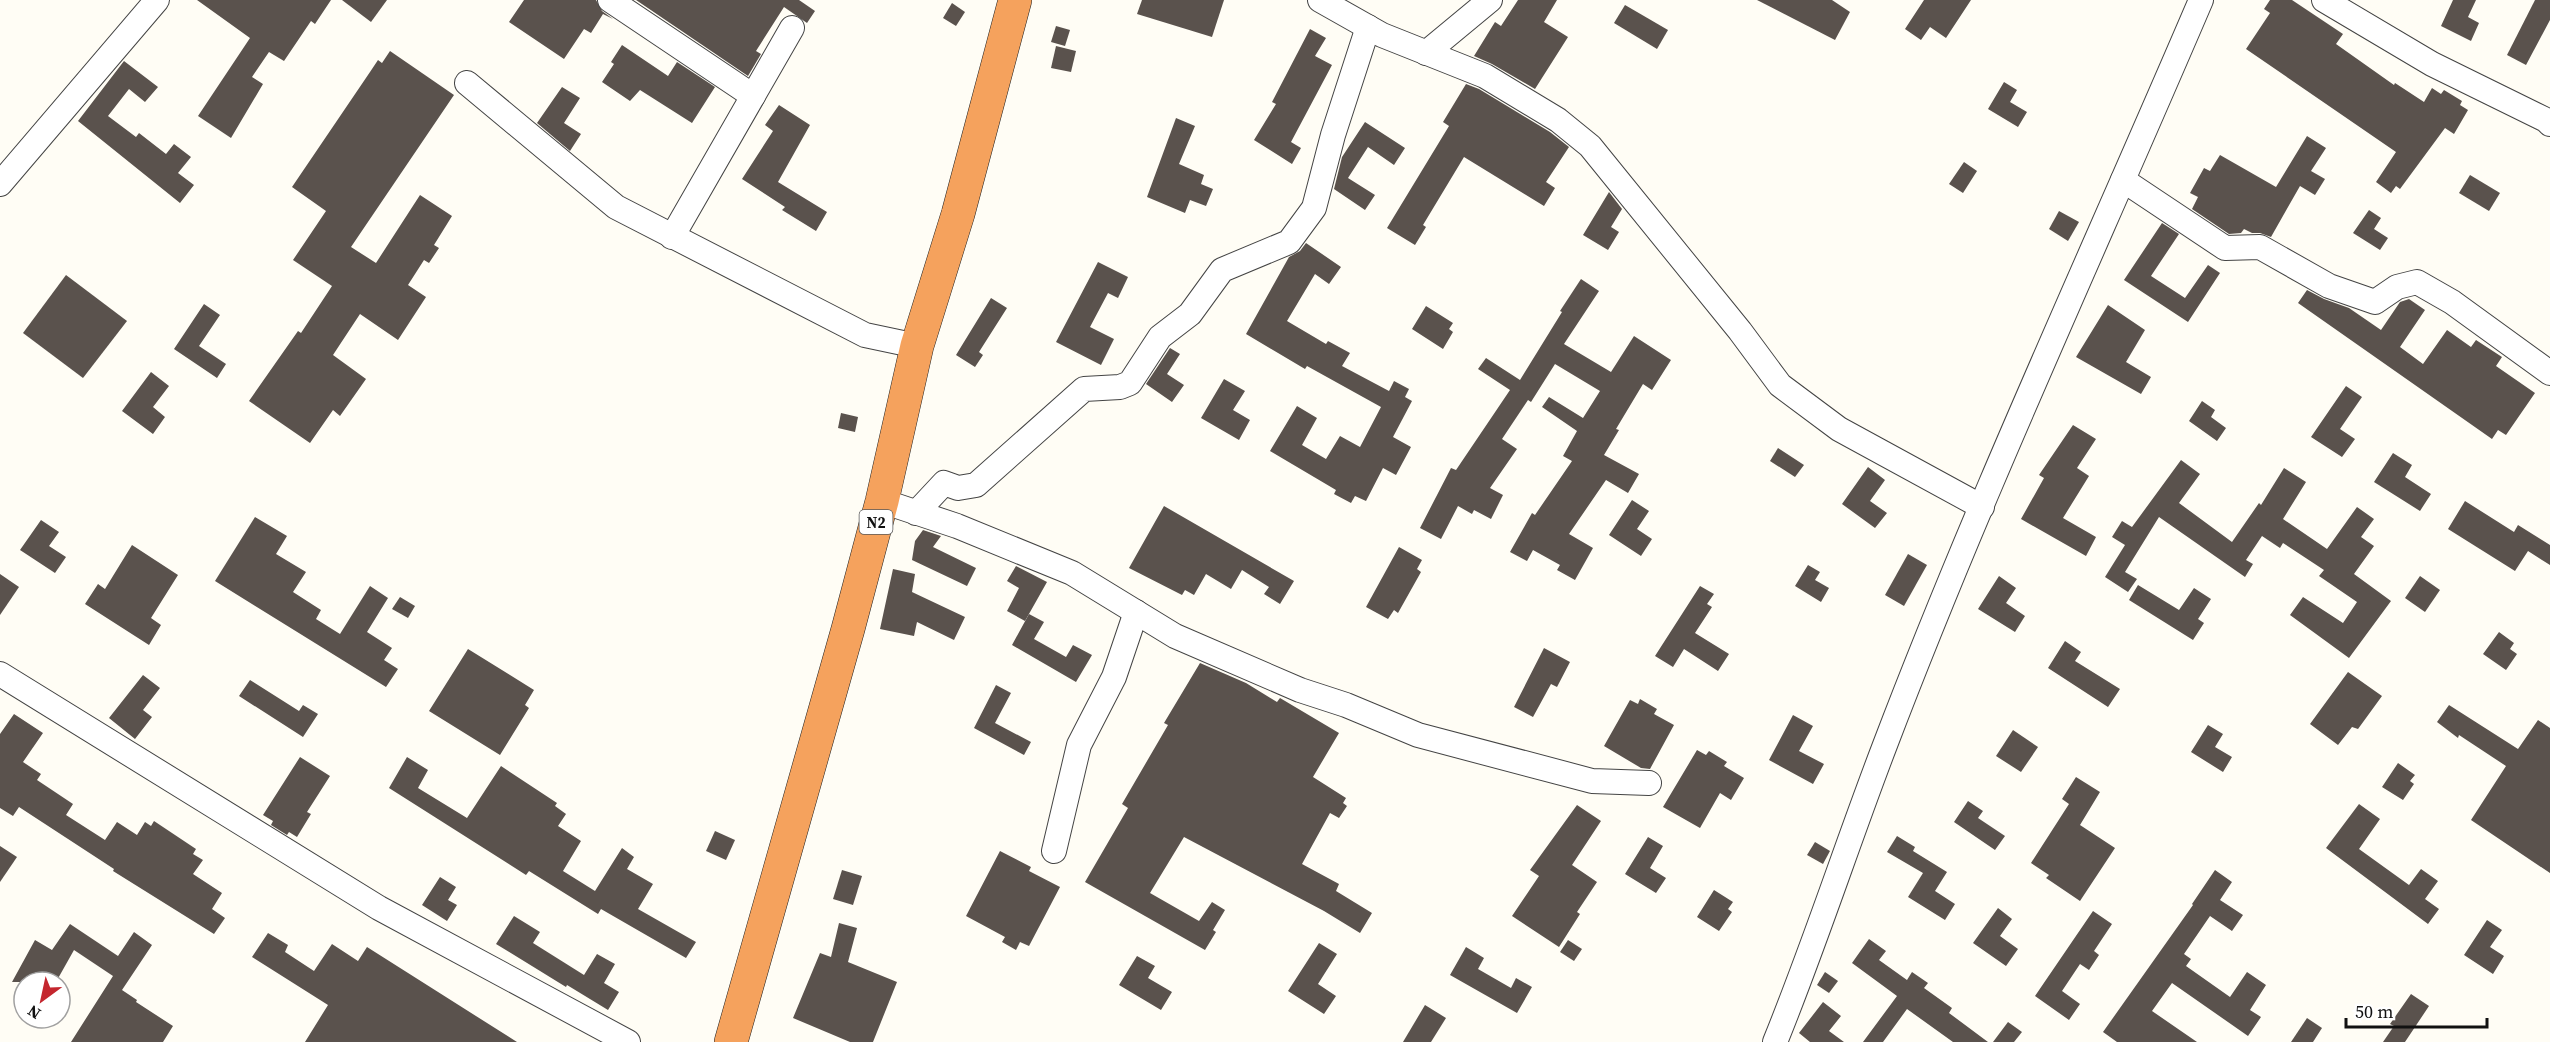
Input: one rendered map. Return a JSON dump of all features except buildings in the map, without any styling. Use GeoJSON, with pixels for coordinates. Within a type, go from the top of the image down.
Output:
{"type":"FeatureCollection","features":[{"type":"Feature","properties":{"kind":"highway","name":"N2"},"geometry":{"type":"LineString","coordinates":[[731,1042],[882,501],[917,346],[958,214],[1015,0]]}},
{"type":"Feature","properties":{"kind":"street"},"geometry":{"type":"LineString","coordinates":[[0,184],[158,0]]}},
{"type":"Feature","properties":{"kind":"street"},"geometry":{"type":"LineString","coordinates":[[610,0],[753,96]]}},
{"type":"Feature","properties":{"kind":"street"},"geometry":{"type":"LineString","coordinates":[[1320,0],[1368,27],[1485,76],[1558,120],[1590,146],[1740,331],[1780,385],[1839,429],[1982,507]]}},
{"type":"Feature","properties":{"kind":"street"},"geometry":{"type":"LineString","coordinates":[[1426,53],[1490,0]]}},
{"type":"Feature","properties":{"kind":"street"},"geometry":{"type":"LineString","coordinates":[[1775,1042],[1885,744],[1982,507],[2201,0]]}},
{"type":"Feature","properties":{"kind":"street"},"geometry":{"type":"LineString","coordinates":[[2324,0],[2432,64],[2550,124]]}},
{"type":"Feature","properties":{"kind":"street"},"geometry":{"type":"LineString","coordinates":[[916,513],[944,483],[958,488],[976,485],[1084,388],[1120,387],[1130,383],[1161,337],[1190,314],[1222,270],[1288,242],[1314,208],[1333,135],[1368,27]]}},
{"type":"Feature","properties":{"kind":"street"},"geometry":{"type":"LineString","coordinates":[[672,237],[792,28]]}},
{"type":"Feature","properties":{"kind":"street"},"geometry":{"type":"LineString","coordinates":[[467,83],[616,207],[865,334],[917,346]]}},
{"type":"Feature","properties":{"kind":"street"},"geometry":{"type":"LineString","coordinates":[[2123,180],[2226,248],[2260,247],[2329,286],[2374,302],[2397,287],[2417,282],[2452,302],[2550,373]]}},
{"type":"Feature","properties":{"kind":"street"},"geometry":{"type":"LineString","coordinates":[[882,501],[957,526],[1072,573],[1175,636],[1300,690],[1346,705],[1418,735],[1592,781],[1649,783]]}},
{"type":"Feature","properties":{"kind":"street"},"geometry":{"type":"LineString","coordinates":[[1054,851],[1078,745],[1114,677],[1136,612]]}},
{"type":"Feature","properties":{"kind":"street"},"geometry":{"type":"LineString","coordinates":[[0,674],[378,909],[628,1042]]}}]}
